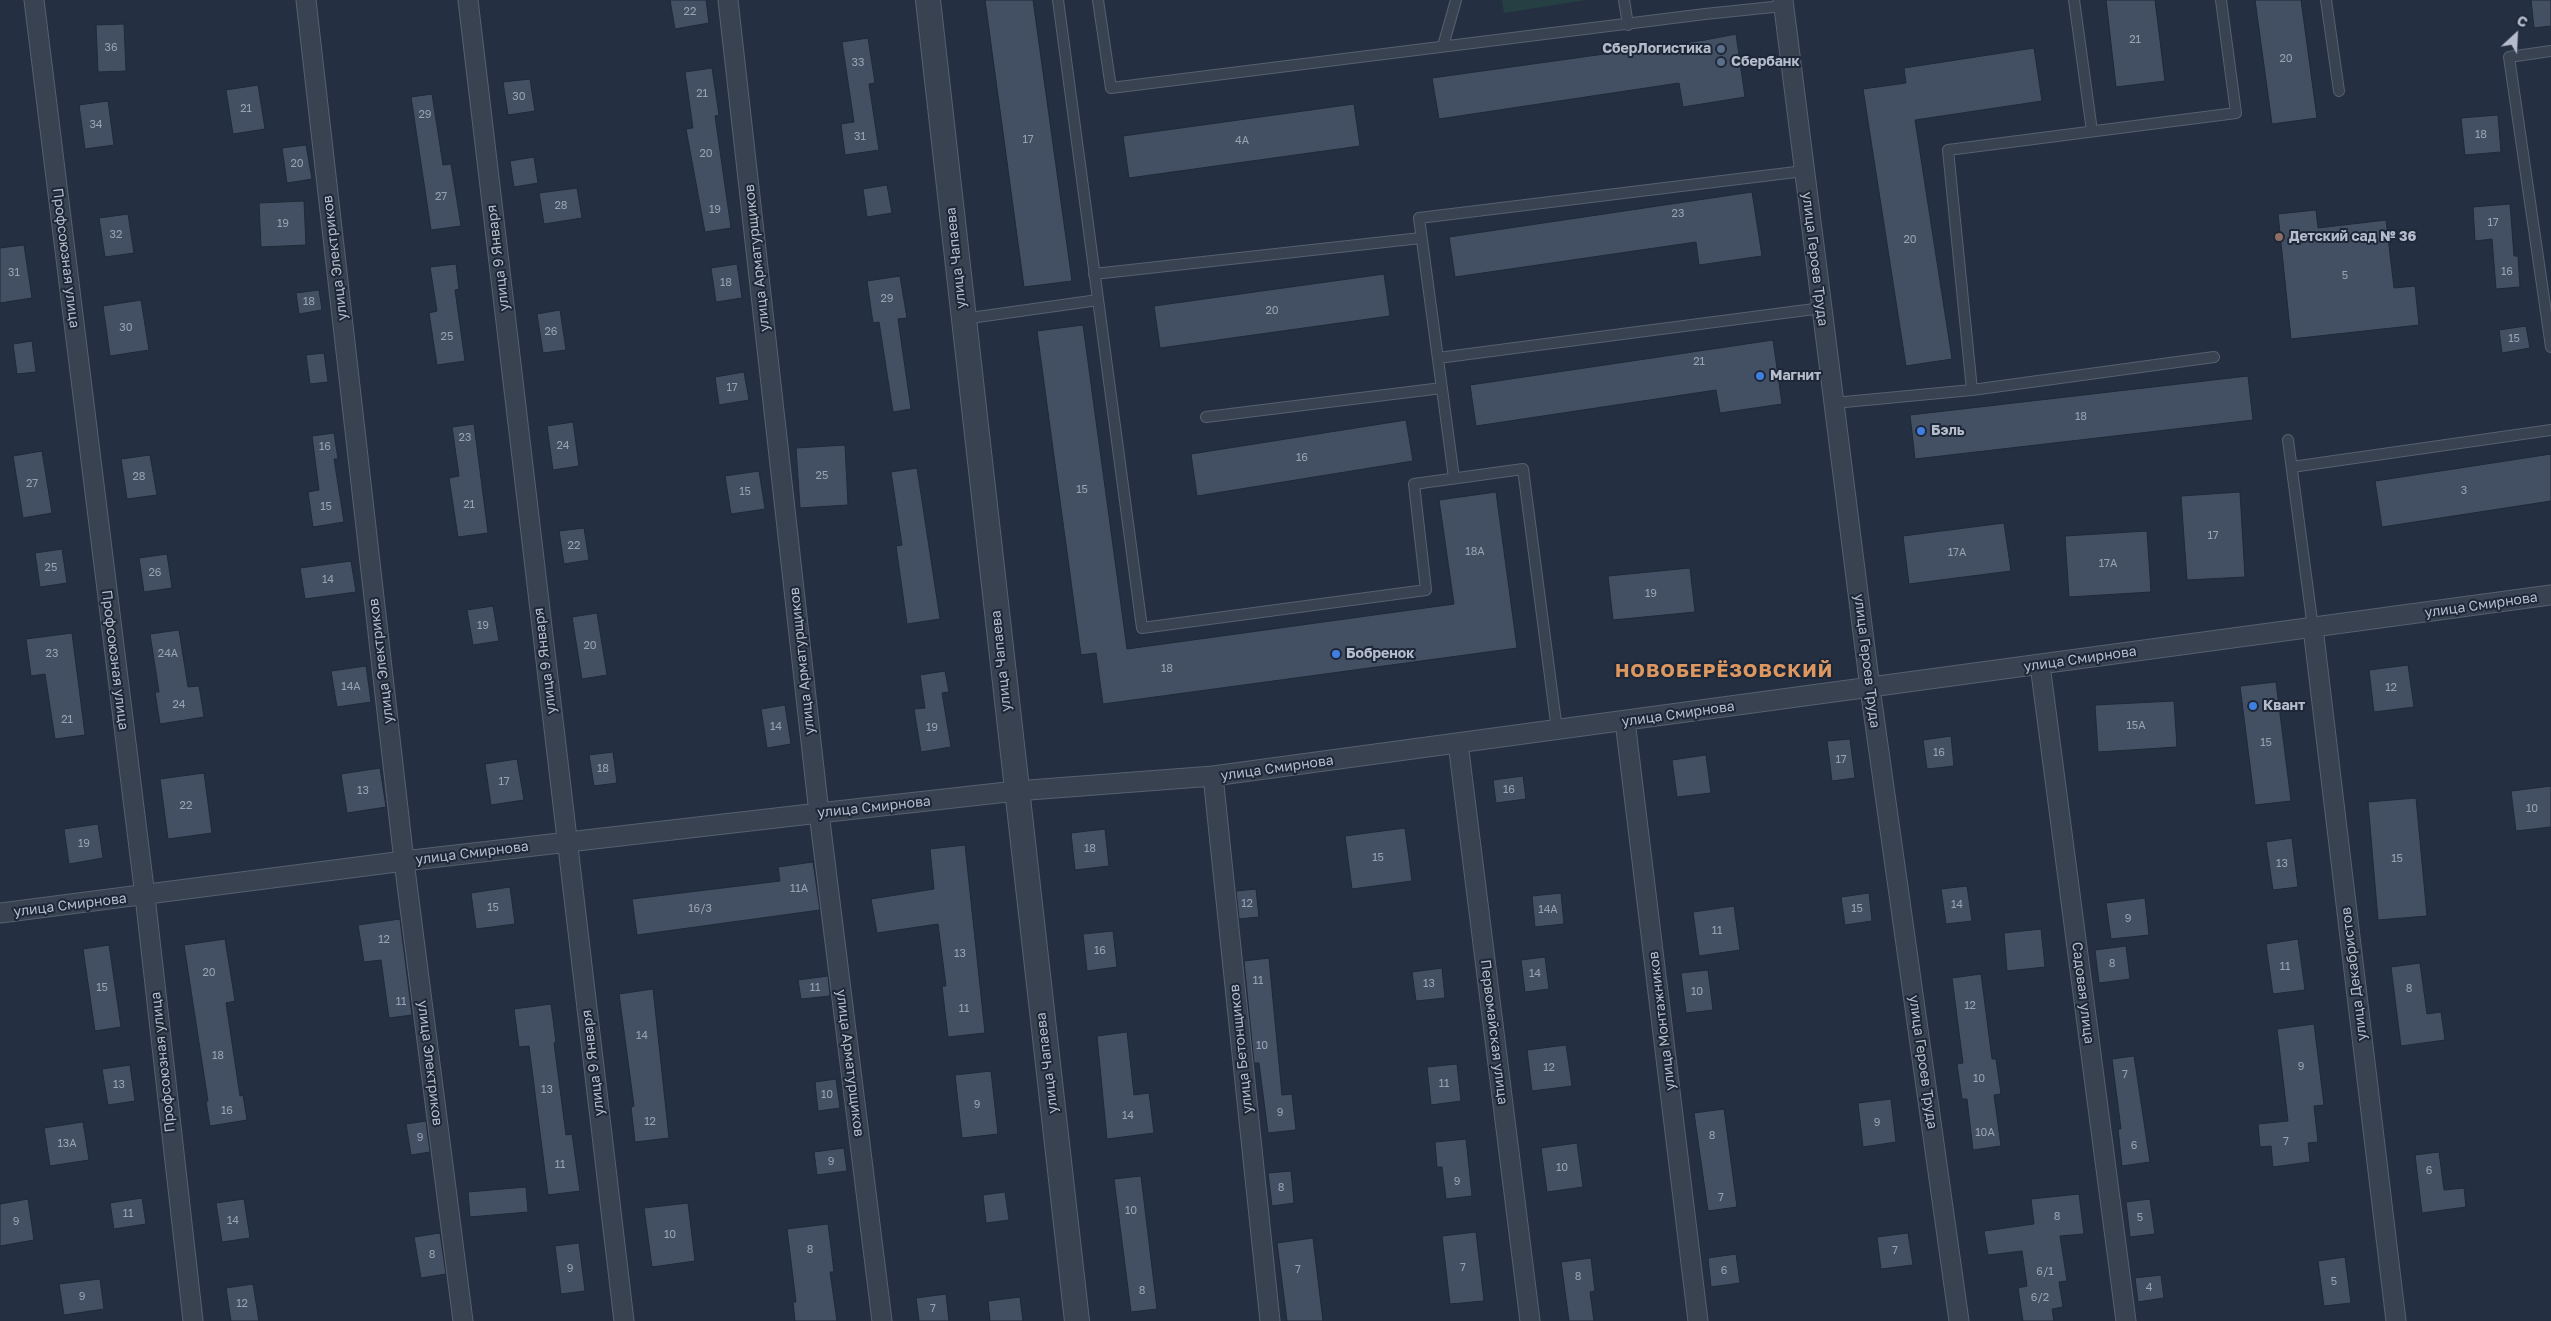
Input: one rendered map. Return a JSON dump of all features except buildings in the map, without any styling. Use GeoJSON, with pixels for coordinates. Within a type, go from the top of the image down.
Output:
{"type":"FeatureCollection","features":[{"type":"Feature","properties":{"kind":"street","name":"Профсоюзная улица"},"geometry":{"type":"LineString","coordinates":[[34,0],[144,896],[193,1321]]}},
{"type":"Feature","properties":{"kind":"street","name":"улица Электриков"},"geometry":{"type":"LineString","coordinates":[[306,0],[404,861],[463,1321]]}},
{"type":"Feature","properties":{"kind":"street","name":"улица 9 Января"},"geometry":{"type":"LineString","coordinates":[[468,0],[624,1321]]}},
{"type":"Feature","properties":{"kind":"street","name":"улица Арматурщиков"},"geometry":{"type":"LineString","coordinates":[[728,0],[819,813],[882,1321]]}},
{"type":"Feature","properties":{"kind":"street","name":"улица Чапаева"},"geometry":{"type":"LineString","coordinates":[[928,0],[1077,1321]]}},
{"type":"Feature","properties":{"kind":"street","name":"улица Героев Труда"},"geometry":{"type":"LineString","coordinates":[[1783,3],[1870,688],[1960,1321]]}},
{"type":"Feature","properties":{"kind":"street","name":"улица Смирнова"},"geometry":{"type":"LineString","coordinates":[[0,913],[144,896],[404,861],[819,813],[1016,791],[1213,776],[2551,595]]}},
{"type":"Feature","properties":{"kind":"street","name":"улица Декабристов"},"geometry":{"type":"LineString","coordinates":[[2313,628],[2396,1321]]}},
{"type":"Feature","properties":{"kind":"street","name":"Садовая улица"},"geometry":{"type":"LineString","coordinates":[[2040,665],[2126,1321]]}},
{"type":"Feature","properties":{"kind":"street","name":"улица Монтажников"},"geometry":{"type":"LineString","coordinates":[[1626,721],[1698,1321]]}},
{"type":"Feature","properties":{"kind":"street","name":"Первомайская улица"},"geometry":{"type":"LineString","coordinates":[[1458,743],[1530,1321]]}},
{"type":"Feature","properties":{"kind":"street","name":"улица Бетонщиков"},"geometry":{"type":"LineString","coordinates":[[1213,776],[1270,1321]]}},
{"type":"Feature","properties":{"kind":"lane"},"geometry":{"type":"LineString","coordinates":[[1058,0],[1142,628],[1426,590],[1414,484],[1523,469],[1557,730]]}},
{"type":"Feature","properties":{"kind":"lane"},"geometry":{"type":"LineString","coordinates":[[1098,0],[1111,88],[1783,3]]}},
{"type":"Feature","properties":{"kind":"lane"},"geometry":{"type":"LineString","coordinates":[[1443,46],[1456,0]]}},
{"type":"Feature","properties":{"kind":"lane"},"geometry":{"type":"LineString","coordinates":[[1624,0],[1628,24]]}},
{"type":"Feature","properties":{"kind":"lane"},"geometry":{"type":"LineString","coordinates":[[2074,0],[2092,131]]}},
{"type":"Feature","properties":{"kind":"lane"},"geometry":{"type":"LineString","coordinates":[[1972,390],[1948,150],[2236,113],[2221,0]]}},
{"type":"Feature","properties":{"kind":"lane"},"geometry":{"type":"LineString","coordinates":[[2326,0],[2339,91]]}},
{"type":"Feature","properties":{"kind":"lane"},"geometry":{"type":"LineString","coordinates":[[2551,51],[2509,57],[2551,347]]}},
{"type":"Feature","properties":{"kind":"lane"},"geometry":{"type":"LineString","coordinates":[[1454,478],[1418,218],[1804,171]]}},
{"type":"Feature","properties":{"kind":"lane"},"geometry":{"type":"LineString","coordinates":[[1094,274],[1420,238]]}},
{"type":"Feature","properties":{"kind":"lane"},"geometry":{"type":"LineString","coordinates":[[963,320],[1098,300]]}},
{"type":"Feature","properties":{"kind":"lane"},"geometry":{"type":"LineString","coordinates":[[1438,358],[1822,308]]}},
{"type":"Feature","properties":{"kind":"lane"},"geometry":{"type":"LineString","coordinates":[[1834,403],[1972,390],[2214,357]]}},
{"type":"Feature","properties":{"kind":"lane"},"geometry":{"type":"LineString","coordinates":[[1206,417],[1442,388]]}},
{"type":"Feature","properties":{"kind":"lane"},"geometry":{"type":"LineString","coordinates":[[2292,467],[2551,430]]}},
{"type":"Feature","properties":{"kind":"lane"},"geometry":{"type":"LineString","coordinates":[[2288,440],[2313,628]]}},
{"type":"Feature","properties":{"kind":"green space"},"geometry":{"type":"Polygon","coordinates":[[[1502,0],[1586,0],[1504,13],[1502,0]]]}},
{"type":"Feature","properties":{"kind":"place","name":"СберЛогистика"},"geometry":{"type":"Point","coordinates":[1721,49]}},
{"type":"Feature","properties":{"kind":"place","name":"Сбербанк"},"geometry":{"type":"Point","coordinates":[1721,62]}},
{"type":"Feature","properties":{"kind":"place","name":"Детский сад № 36"},"geometry":{"type":"Point","coordinates":[2279,237]}},
{"type":"Feature","properties":{"kind":"place","name":"Магнит"},"geometry":{"type":"Point","coordinates":[1760,376]}},
{"type":"Feature","properties":{"kind":"place","name":"Бэль"},"geometry":{"type":"Point","coordinates":[1921,431]}},
{"type":"Feature","properties":{"kind":"place","name":"Бобренок"},"geometry":{"type":"Point","coordinates":[1336,654]}},
{"type":"Feature","properties":{"kind":"place","name":"Квант"},"geometry":{"type":"Point","coordinates":[2253,706]}},
{"type":"Feature","properties":{"kind":"district","name":"НОВОБЕРЁЗОВСКИЙ"},"geometry":{"type":"Point","coordinates":[1724,671]}}]}
